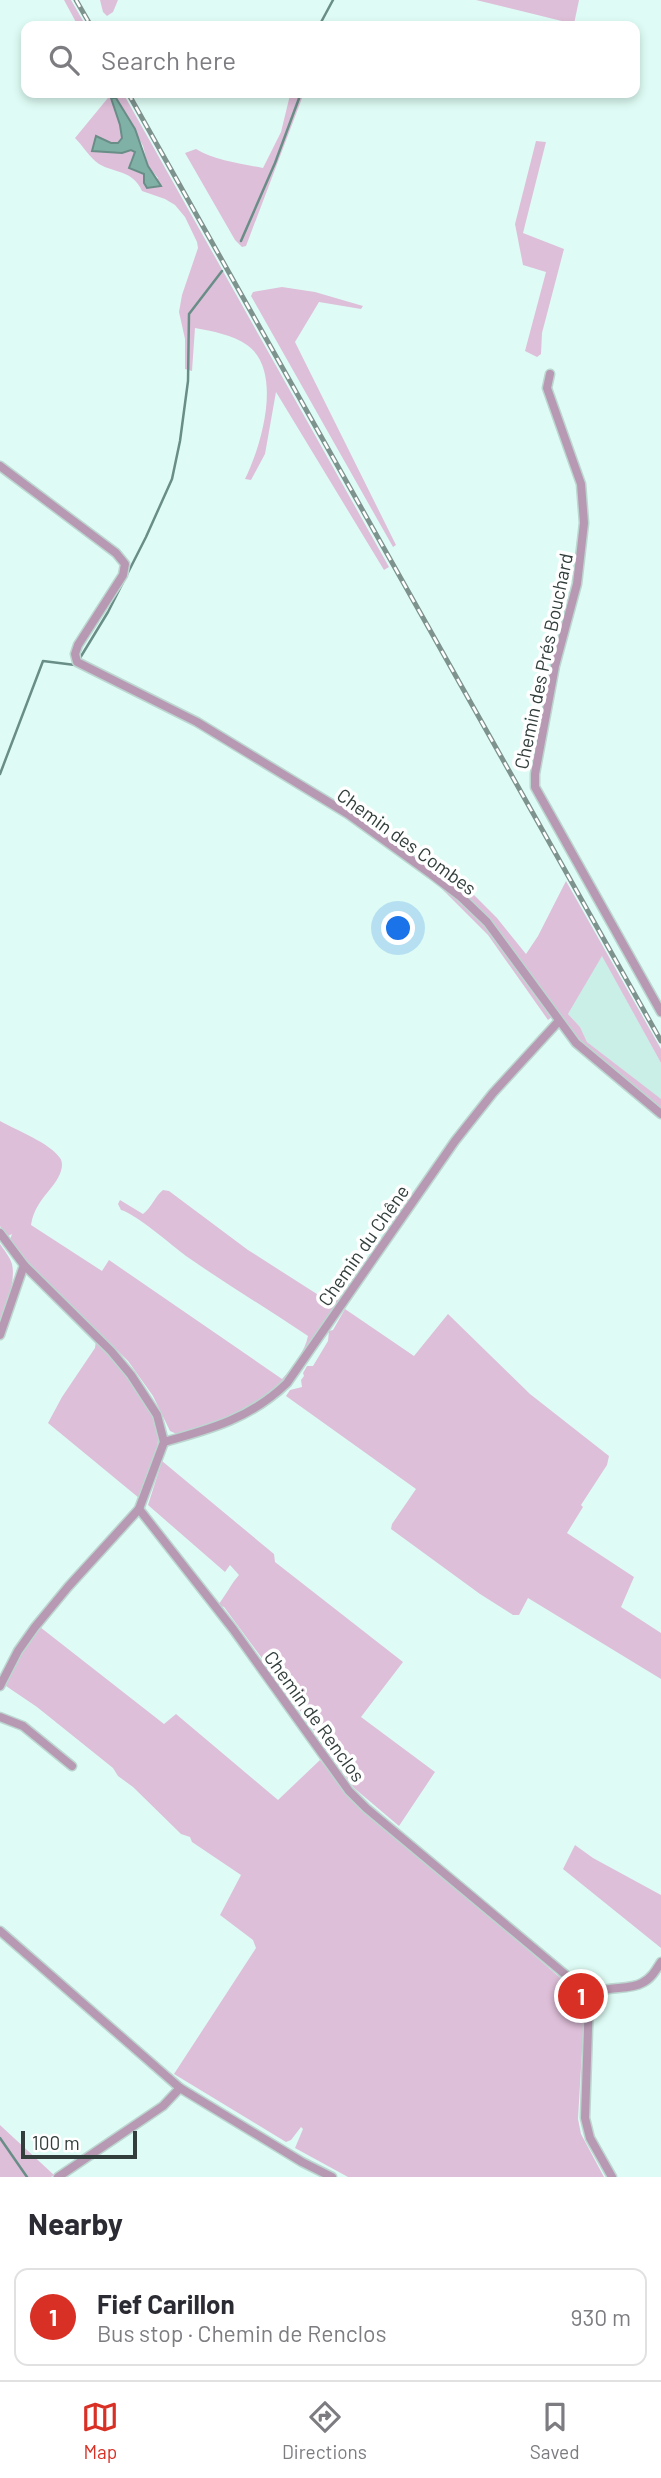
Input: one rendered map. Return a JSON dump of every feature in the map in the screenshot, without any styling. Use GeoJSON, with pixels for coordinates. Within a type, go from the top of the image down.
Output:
{"type":"FeatureCollection","features":[{"type":"Feature","properties":{"kind":"street","name":"Chemin des Prés Bouchard"},"geometry":{"type":"LineString","coordinates":[[550,374],[547,388],[581,484],[584,523],[577,584],[555,666],[535,774],[535,787],[661,1012]]}},
{"type":"Feature","properties":{"kind":"street","name":"Chemin des Combes"},"geometry":{"type":"LineString","coordinates":[[0,466],[116,553],[125,564],[123,575],[81,640],[78,661],[197,722],[348,814],[432,874],[487,922],[558,1022],[595,1060],[661,1114]]}},
{"type":"Feature","properties":{"kind":"street","name":"Chemin du Chêne"},"geometry":{"type":"LineString","coordinates":[[164,1442],[240,1418],[263,1405],[287,1383],[467,1125],[558,1022]]}},
{"type":"Feature","properties":{"kind":"street"},"geometry":{"type":"LineString","coordinates":[[0,1233],[24,1265],[111,1351],[131,1375],[157,1415],[164,1442],[139,1509],[35,1627],[18,1651],[0,1686]]}},
{"type":"Feature","properties":{"kind":"street"},"geometry":{"type":"LineString","coordinates":[[0,1335],[24,1265]]}},
{"type":"Feature","properties":{"kind":"street","name":"Chemin de Renclos"},"geometry":{"type":"LineString","coordinates":[[139,1509],[233,1629],[349,1791],[591,1996]]}},
{"type":"Feature","properties":{"kind":"street"},"geometry":{"type":"LineString","coordinates":[[0,1717],[23,1726],[72,1766]]}},
{"type":"Feature","properties":{"kind":"street"},"geometry":{"type":"LineString","coordinates":[[0,1931],[180,2088],[302,2162],[332,2177]]}},
{"type":"Feature","properties":{"kind":"street"},"geometry":{"type":"LineString","coordinates":[[612,2177],[590,2138],[585,2118],[591,1996],[598,1991],[640,1985],[652,1975],[661,1962]]}},
{"type":"Feature","properties":{"kind":"street"},"geometry":{"type":"LineString","coordinates":[[58,2177],[163,2106],[180,2088]]}},
{"type":"Feature","properties":{"kind":"shaded area"},"geometry":{"type":"Polygon","coordinates":[[[64,0],[71,0],[83,21],[75,21],[64,0]]]}},
{"type":"Feature","properties":{"kind":"shaded area"},"geometry":{"type":"Polygon","coordinates":[[[100,0],[118,0],[113,12],[107,16],[100,0]]]}},
{"type":"Feature","properties":{"kind":"shaded area"},"geometry":{"type":"Polygon","coordinates":[[[476,0],[579,0],[575,21],[562,21],[476,0]]]}},
{"type":"Feature","properties":{"kind":"shaded area"},"geometry":{"type":"Polygon","coordinates":[[[108,98],[111,98],[122,138],[118,143],[107,140],[122,153],[130,150],[135,152],[130,162],[134,171],[144,174],[147,188],[158,178],[148,166],[143,146],[116,98],[126,98],[389,567],[384,570],[276,392],[265,454],[251,480],[245,479],[257,448],[266,410],[265,372],[258,357],[247,345],[235,339],[195,328],[192,371],[185,369],[185,339],[179,312],[198,248],[197,242],[185,217],[175,205],[142,191],[134,179],[93,159],[75,138],[108,98]]]}},
{"type":"Feature","properties":{"kind":"shaded area"},"geometry":{"type":"Polygon","coordinates":[[[111,98],[116,98],[135,129],[148,166],[161,186],[147,188],[144,174],[129,168],[135,152],[92,151],[96,136],[111,143],[118,143],[122,138],[111,98]]]}},
{"type":"Feature","properties":{"kind":"shaded area"},"geometry":{"type":"Polygon","coordinates":[[[289,98],[302,98],[246,246],[242,247],[235,240],[185,153],[196,149],[220,159],[263,168],[281,132],[289,98]]]}},
{"type":"Feature","properties":{"kind":"shaded area"},"geometry":{"type":"Polygon","coordinates":[[[536,141],[546,142],[523,233],[564,249],[542,333],[541,354],[537,357],[525,351],[546,272],[523,265],[515,224],[536,141]]]}},
{"type":"Feature","properties":{"kind":"shaded area"},"geometry":{"type":"Polygon","coordinates":[[[282,287],[315,292],[363,306],[361,309],[319,302],[295,342],[396,545],[393,547],[251,296],[253,292],[282,287]]]}},
{"type":"Feature","properties":{"kind":"shaded area"},"geometry":{"type":"Polygon","coordinates":[[[384,828],[469,890],[497,918],[526,954],[566,881],[661,1049],[661,1063],[602,956],[568,1014],[580,1027],[587,1042],[661,1099],[661,1108],[582,1045],[557,1013],[548,1020],[488,935],[442,889],[446,882],[380,833],[384,828]]]}},
{"type":"Feature","properties":{"kind":"shaded area"},"geometry":{"type":"Polygon","coordinates":[[[602,955],[661,1063],[661,1100],[587,1042],[580,1027],[568,1014],[602,955]]]}},
{"type":"Feature","properties":{"kind":"shaded area"},"geometry":{"type":"Polygon","coordinates":[[[0,1121],[49,1147],[62,1162],[58,1178],[38,1205],[31,1225],[102,1271],[109,1260],[282,1379],[298,1359],[308,1336],[121,1210],[118,1204],[120,1200],[143,1214],[163,1190],[169,1191],[248,1250],[331,1303],[341,1296],[293,1371],[279,1386],[244,1413],[179,1435],[170,1431],[153,1396],[128,1361],[12,1247],[9,1242],[12,1234],[6,1237],[0,1226],[0,1121]]]}},
{"type":"Feature","properties":{"kind":"shaded area"},"geometry":{"type":"Polygon","coordinates":[[[0,1244],[12,1264],[13,1278],[0,1322],[0,1244]]]}},
{"type":"Feature","properties":{"kind":"shaded area"},"geometry":{"type":"Polygon","coordinates":[[[345,1309],[414,1356],[448,1314],[530,1394],[609,1456],[607,1465],[581,1505],[583,1507],[567,1533],[634,1577],[621,1607],[661,1633],[661,1679],[528,1598],[519,1615],[513,1615],[391,1529],[416,1489],[286,1396],[290,1390],[302,1387],[303,1373],[307,1366],[313,1366],[328,1341],[329,1331],[333,1330],[345,1309]]]}},
{"type":"Feature","properties":{"kind":"shaded area"},"geometry":{"type":"Polygon","coordinates":[[[96,1340],[134,1384],[156,1423],[157,1451],[139,1498],[48,1423],[95,1348],[96,1340]]]}},
{"type":"Feature","properties":{"kind":"shaded area"},"geometry":{"type":"Polygon","coordinates":[[[162,1461],[274,1554],[275,1562],[403,1662],[361,1717],[435,1772],[399,1826],[354,1788],[224,1607],[218,1605],[239,1575],[230,1565],[225,1572],[148,1505],[162,1461]]]}},
{"type":"Feature","properties":{"kind":"shaded area"},"geometry":{"type":"Polygon","coordinates":[[[40,1627],[164,1724],[176,1714],[278,1800],[320,1760],[346,1792],[573,1989],[584,2016],[578,2119],[581,2134],[604,2177],[348,2177],[295,2148],[303,2129],[301,2127],[291,2140],[286,2142],[174,2074],[256,1948],[253,1940],[220,1915],[241,1875],[192,1842],[190,1837],[181,1834],[118,1776],[113,1768],[37,1707],[6,1686],[12,1667],[40,1627]]]}},
{"type":"Feature","properties":{"kind":"shaded area"},"geometry":{"type":"Polygon","coordinates":[[[575,1845],[593,1858],[661,1895],[661,1948],[563,1869],[575,1845]]]}},
{"type":"Feature","properties":{"kind":"shaded area"},"geometry":{"type":"Polygon","coordinates":[[[0,2125],[54,2175],[0,2177],[0,2125]]]}},
{"type":"Feature","properties":{"kind":"waterway"},"geometry":{"type":"LineString","coordinates":[[322,21],[333,0]]}},
{"type":"Feature","properties":{"kind":"waterway"},"geometry":{"type":"LineString","coordinates":[[241,241],[275,163],[299,98]]}},
{"type":"Feature","properties":{"kind":"waterway"},"geometry":{"type":"LineString","coordinates":[[80,658],[108,612],[172,479],[188,381],[189,314],[222,271]]}},
{"type":"Feature","properties":{"kind":"waterway"},"geometry":{"type":"LineString","coordinates":[[0,774],[43,661],[75,665]]}},
{"type":"Feature","properties":{"kind":"waterway"},"geometry":{"type":"LineString","coordinates":[[0,2138],[27,2177]]}},
{"type":"Feature","properties":{"kind":"railway"},"geometry":{"type":"LineString","coordinates":[[76,0],[88,21]]}},
{"type":"Feature","properties":{"kind":"railway"},"geometry":{"type":"LineString","coordinates":[[131,98],[661,1041]]}},
{"type":"Feature","properties":{"kind":"place","name":"Fief Carillon"},"geometry":{"type":"Point","coordinates":[581,1996]}}]}
